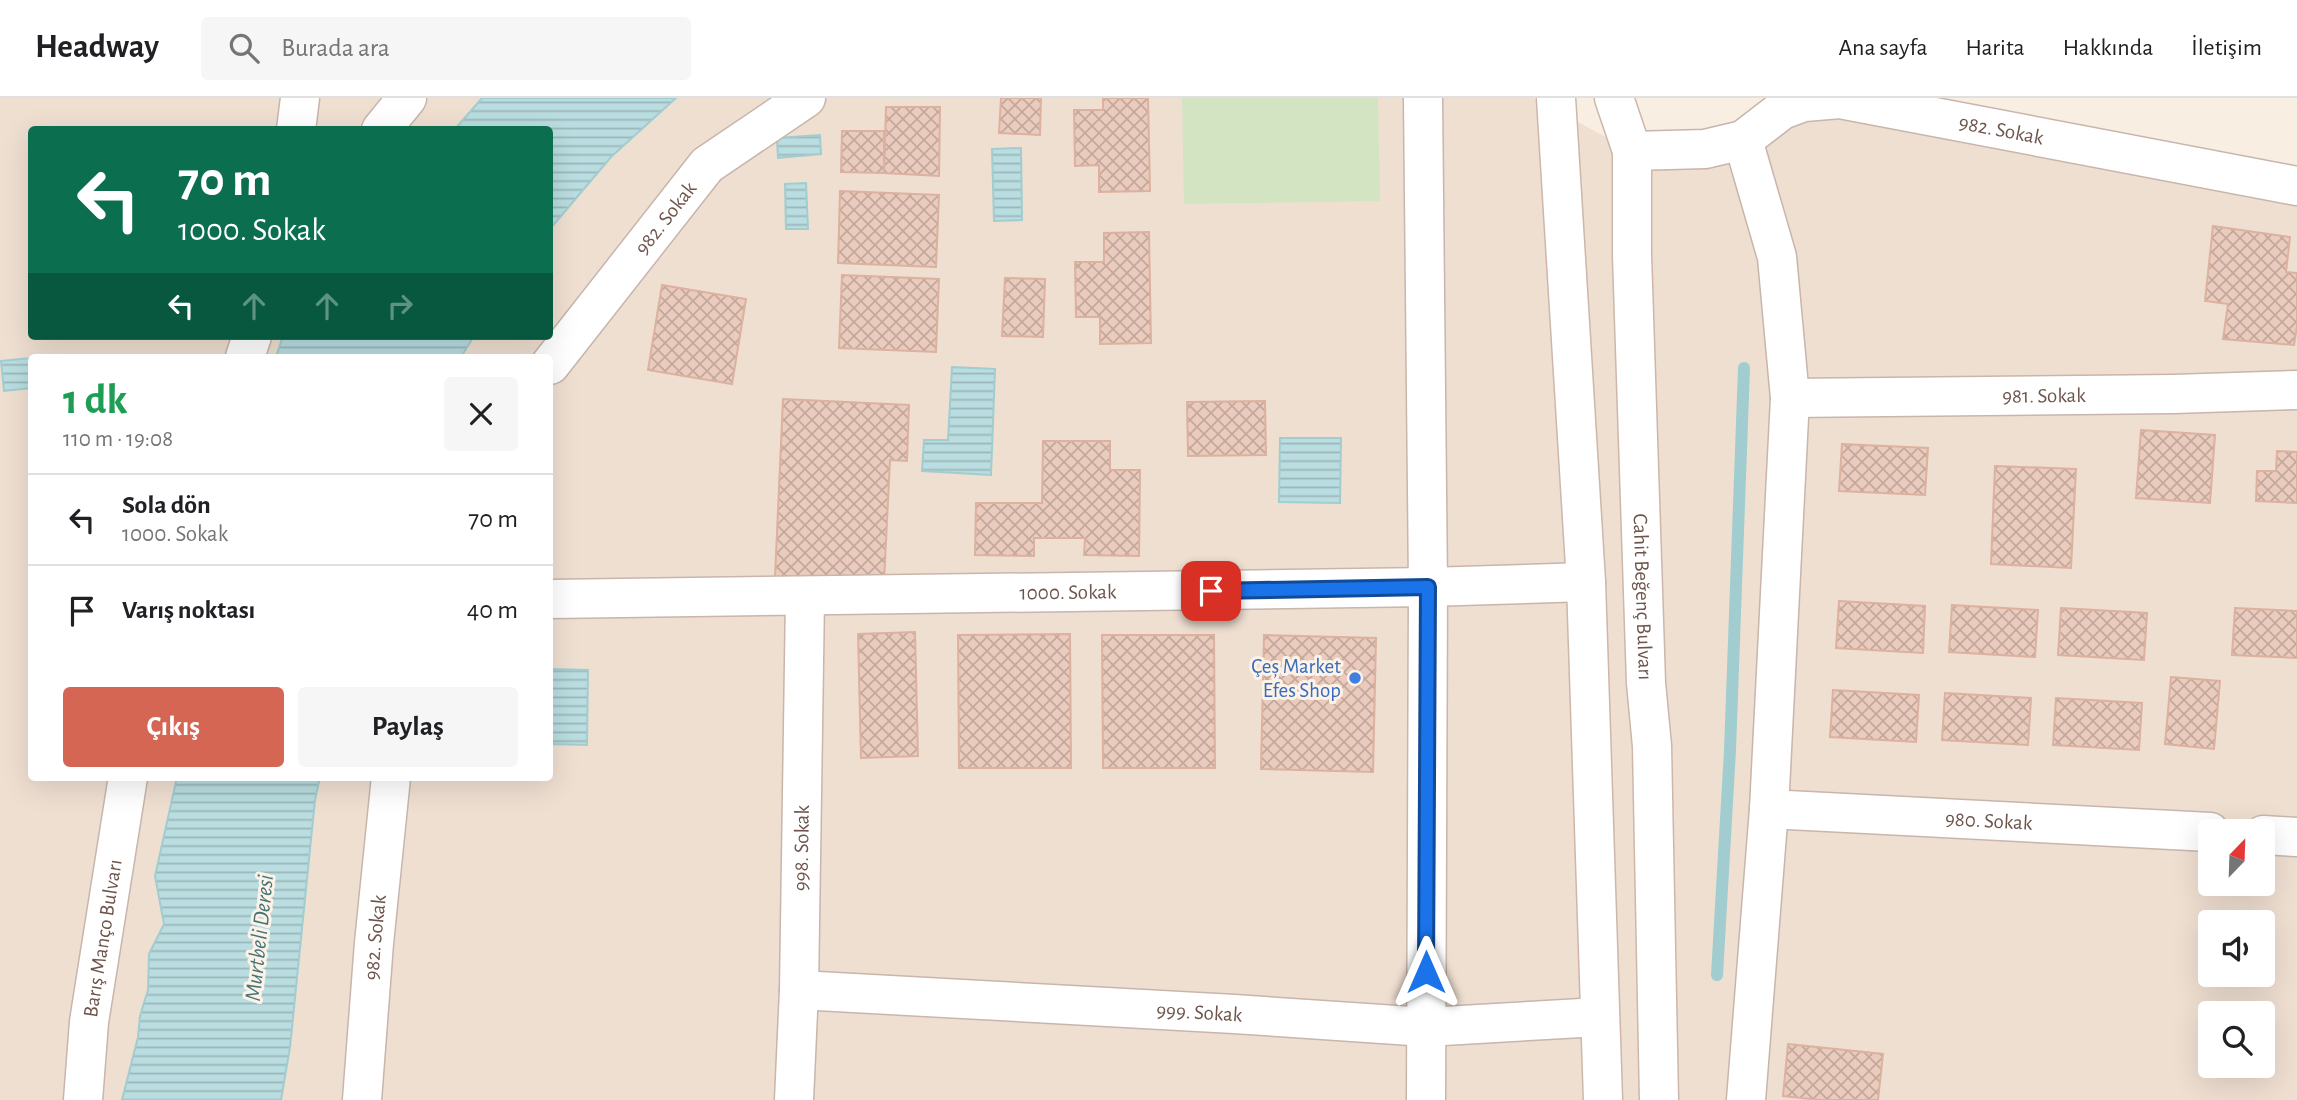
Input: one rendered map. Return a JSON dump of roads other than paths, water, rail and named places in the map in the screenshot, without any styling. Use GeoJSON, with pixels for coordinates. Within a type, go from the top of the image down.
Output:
{"type":"FeatureCollection","features":[{"type":"Feature","properties":{"kind":"street"},"geometry":{"type":"LineString","coordinates":[[296,126],[300,98]]}},
{"type":"Feature","properties":{"kind":"street","name":"982. Sokak"},"geometry":{"type":"LineString","coordinates":[[553,362],[707,165],[806,98]]}},
{"type":"Feature","properties":{"kind":"street"},"geometry":{"type":"LineString","coordinates":[[1423,98],[1428,587],[1426,1100]]}},
{"type":"Feature","properties":{"kind":"street"},"geometry":{"type":"LineString","coordinates":[[1556,98],[1586,582],[1603,1100]]}},
{"type":"Feature","properties":{"kind":"street","name":"Cahit Beğenç Bulvarı"},"geometry":{"type":"LineString","coordinates":[[1614,98],[1632,151],[1632,269],[1646,683],[1652,746],[1659,1100]]}},
{"type":"Feature","properties":{"kind":"street","name":"982. Sokak"},"geometry":{"type":"LineString","coordinates":[[1632,151],[1705,149],[1743,140],[1782,110],[1804,102],[1840,99],[2297,186]]}},
{"type":"Feature","properties":{"kind":"street"},"geometry":{"type":"LineString","coordinates":[[1743,140],[1777,257],[1790,398],[1769,809],[1746,1100]]}},
{"type":"Feature","properties":{"kind":"street","name":"981. Sokak"},"geometry":{"type":"LineString","coordinates":[[1790,398],[2297,390]]}},
{"type":"Feature","properties":{"kind":"street","name":"1000. Sokak"},"geometry":{"type":"LineString","coordinates":[[553,599],[1428,587],[1586,582]]}},
{"type":"Feature","properties":{"kind":"street","name":"998. Sokak"},"geometry":{"type":"LineString","coordinates":[[794,1100],[799,990],[805,597]]}},
{"type":"Feature","properties":{"kind":"street","name":"Barış Manço Bulvarı"},"geometry":{"type":"LineString","coordinates":[[83,1100],[89,1022],[127,781]]}},
{"type":"Feature","properties":{"kind":"street","name":"982. Sokak"},"geometry":{"type":"LineString","coordinates":[[362,1100],[391,781]]}},
{"type":"Feature","properties":{"kind":"street","name":"980. Sokak"},"geometry":{"type":"LineString","coordinates":[[1769,809],[2198,831]]}},
{"type":"Feature","properties":{"kind":"street"},"geometry":{"type":"LineString","coordinates":[[2275,836],[2297,837]]}},
{"type":"Feature","properties":{"kind":"street","name":"999. Sokak"},"geometry":{"type":"LineString","coordinates":[[799,990],[1426,1027],[1599,1017]]}},
{"type":"Feature","properties":{"kind":"water"},"geometry":{"type":"Polygon","coordinates":[[[482,98],[676,98],[611,157],[553,225],[553,126],[458,126],[482,98]]]}},
{"type":"Feature","properties":{"kind":"water"},"geometry":{"type":"Polygon","coordinates":[[[820,135],[821,154],[778,158],[777,138],[820,135]]]}},
{"type":"Feature","properties":{"kind":"water"},"geometry":{"type":"Polygon","coordinates":[[[1021,148],[1022,220],[994,221],[992,149],[1021,148]]]}},
{"type":"Feature","properties":{"kind":"water"},"geometry":{"type":"Polygon","coordinates":[[[806,183],[808,229],[786,229],[785,184],[806,183]]]}},
{"type":"Feature","properties":{"kind":"water"},"geometry":{"type":"Polygon","coordinates":[[[282,340],[472,340],[463,354],[277,354],[282,340]]]}},
{"type":"Feature","properties":{"kind":"water"},"geometry":{"type":"Polygon","coordinates":[[[28,358],[28,388],[4,391],[1,361],[28,358]]]}},
{"type":"Feature","properties":{"kind":"water"},"geometry":{"type":"Polygon","coordinates":[[[952,367],[995,369],[991,475],[922,471],[924,440],[948,440],[952,367]]]}},
{"type":"Feature","properties":{"kind":"water"},"geometry":{"type":"Polygon","coordinates":[[[1280,438],[1341,438],[1340,503],[1279,502],[1280,438]]]}},
{"type":"Feature","properties":{"kind":"water"},"geometry":{"type":"Polygon","coordinates":[[[553,669],[588,670],[587,745],[553,744],[553,669]]]}},
{"type":"Feature","properties":{"kind":"water","name":"Murtbeli Deresi"},"geometry":{"type":"Polygon","coordinates":[[[176,781],[319,781],[290,1047],[281,1100],[122,1100],[148,990],[149,954],[164,924],[155,876],[176,781]]]}},
{"type":"Feature","properties":{"kind":"waterway"},"geometry":{"type":"LineString","coordinates":[[1717,975],[1730,750],[1744,368]]}},
{"type":"Feature","properties":{"kind":"place","name":"Çeș Market Efes Shop"},"geometry":{"type":"Point","coordinates":[1355,678]}}]}
